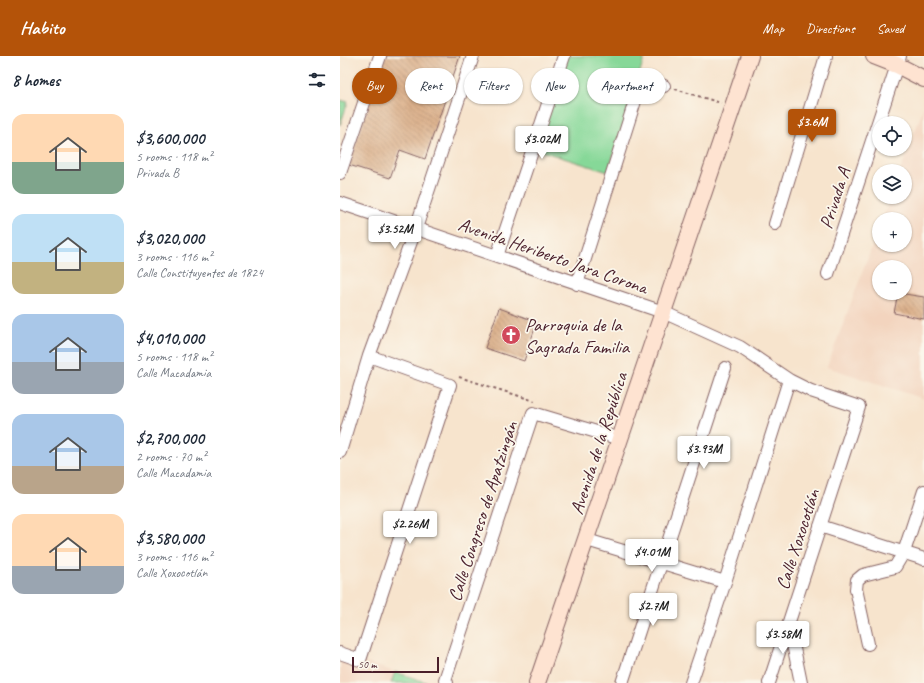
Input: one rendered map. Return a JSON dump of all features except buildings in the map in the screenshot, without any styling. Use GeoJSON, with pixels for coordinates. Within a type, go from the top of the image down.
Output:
{"type":"FeatureCollection","features":[{"type":"Feature","properties":{"kind":"main road","name":"Avenida de la República"},"geometry":{"type":"LineString","coordinates":[[537,683],[587,540],[750,56]]}},
{"type":"Feature","properties":{"kind":"main road"},"geometry":{"type":"LineString","coordinates":[[874,56],[898,60],[924,79]]}},
{"type":"Feature","properties":{"kind":"street"},"geometry":{"type":"LineString","coordinates":[[340,173],[380,56]]}},
{"type":"Feature","properties":{"kind":"street"},"geometry":{"type":"LineString","coordinates":[[340,452],[369,356],[416,228],[473,56]]}},
{"type":"Feature","properties":{"kind":"street"},"geometry":{"type":"LineString","coordinates":[[497,256],[564,56]]}},
{"type":"Feature","properties":{"kind":"street"},"geometry":{"type":"LineString","coordinates":[[775,224],[826,56]]}},
{"type":"Feature","properties":{"kind":"street","name":"Privada A"},"geometry":{"type":"LineString","coordinates":[[828,274],[898,60]]}},
{"type":"Feature","properties":{"kind":"street"},"geometry":{"type":"LineString","coordinates":[[577,284],[634,104]]}},
{"type":"Feature","properties":{"kind":"street","name":"Avenida Heriberto Jara Corona"},"geometry":{"type":"LineString","coordinates":[[340,203],[663,312],[740,347],[789,380],[811,391],[859,407]]}},
{"type":"Feature","properties":{"kind":"street"},"geometry":{"type":"LineString","coordinates":[[340,653],[360,660],[450,385],[369,356]]}},
{"type":"Feature","properties":{"kind":"street"},"geometry":{"type":"LineString","coordinates":[[622,683],[725,368]]}},
{"type":"Feature","properties":{"kind":"street"},"geometry":{"type":"LineString","coordinates":[[691,683],[725,582],[789,380]]}},
{"type":"Feature","properties":{"kind":"street","name":"Calle Xoxocotlán"},"geometry":{"type":"LineString","coordinates":[[769,683],[859,407]]}},
{"type":"Feature","properties":{"kind":"street","name":"Calle Congreso de Apatzingán"},"geometry":{"type":"LineString","coordinates":[[447,683],[445,680],[533,413],[620,439]]}},
{"type":"Feature","properties":{"kind":"street"},"geometry":{"type":"LineString","coordinates":[[868,644],[856,589],[857,580],[863,575],[895,567],[904,552],[924,491]]}},
{"type":"Feature","properties":{"kind":"street"},"geometry":{"type":"LineString","coordinates":[[820,526],[924,559]]}},
{"type":"Feature","properties":{"kind":"street"},"geometry":{"type":"LineString","coordinates":[[587,540],[661,564],[725,582]]}},
{"type":"Feature","properties":{"kind":"street"},"geometry":{"type":"LineString","coordinates":[[788,622],[802,683]]}},
{"type":"Feature","properties":{"kind":"path"},"geometry":{"type":"LineString","coordinates":[[666,87],[734,107]]}},
{"type":"Feature","properties":{"kind":"path"},"geometry":{"type":"LineString","coordinates":[[450,385],[452,375],[537,401],[533,413]]}},
{"type":"Feature","properties":{"kind":"shaded area"},"geometry":{"type":"Polygon","coordinates":[[[924,107],[924,399],[827,367],[872,247],[872,252],[912,252],[912,212],[885,212],[888,204],[912,204],[912,164],[903,164],[906,156],[912,156],[912,139],[924,107]]]}},
{"type":"Feature","properties":{"kind":"shaded area"},"geometry":{"type":"Polygon","coordinates":[[[340,654],[395,672],[391,683],[340,683],[340,654]]]}},
{"type":"Feature","properties":{"kind":"green space"},"geometry":{"type":"Polygon","coordinates":[[[565,56],[645,56],[641,68],[587,68],[587,104],[630,104],[608,172],[535,149],[550,104],[579,104],[579,68],[561,68],[565,56]]]}},
{"type":"Feature","properties":{"kind":"green space"},"geometry":{"type":"Polygon","coordinates":[[[340,100],[348,102],[340,125],[340,100]]]}},
{"type":"Feature","properties":{"kind":"green space"},"geometry":{"type":"Polygon","coordinates":[[[395,672],[429,683],[391,683],[395,672]]]}},
{"type":"Feature","properties":{"kind":"place","name":"Parroquia de la Sagrada Familia"},"geometry":{"type":"Point","coordinates":[511,335]}}]}
